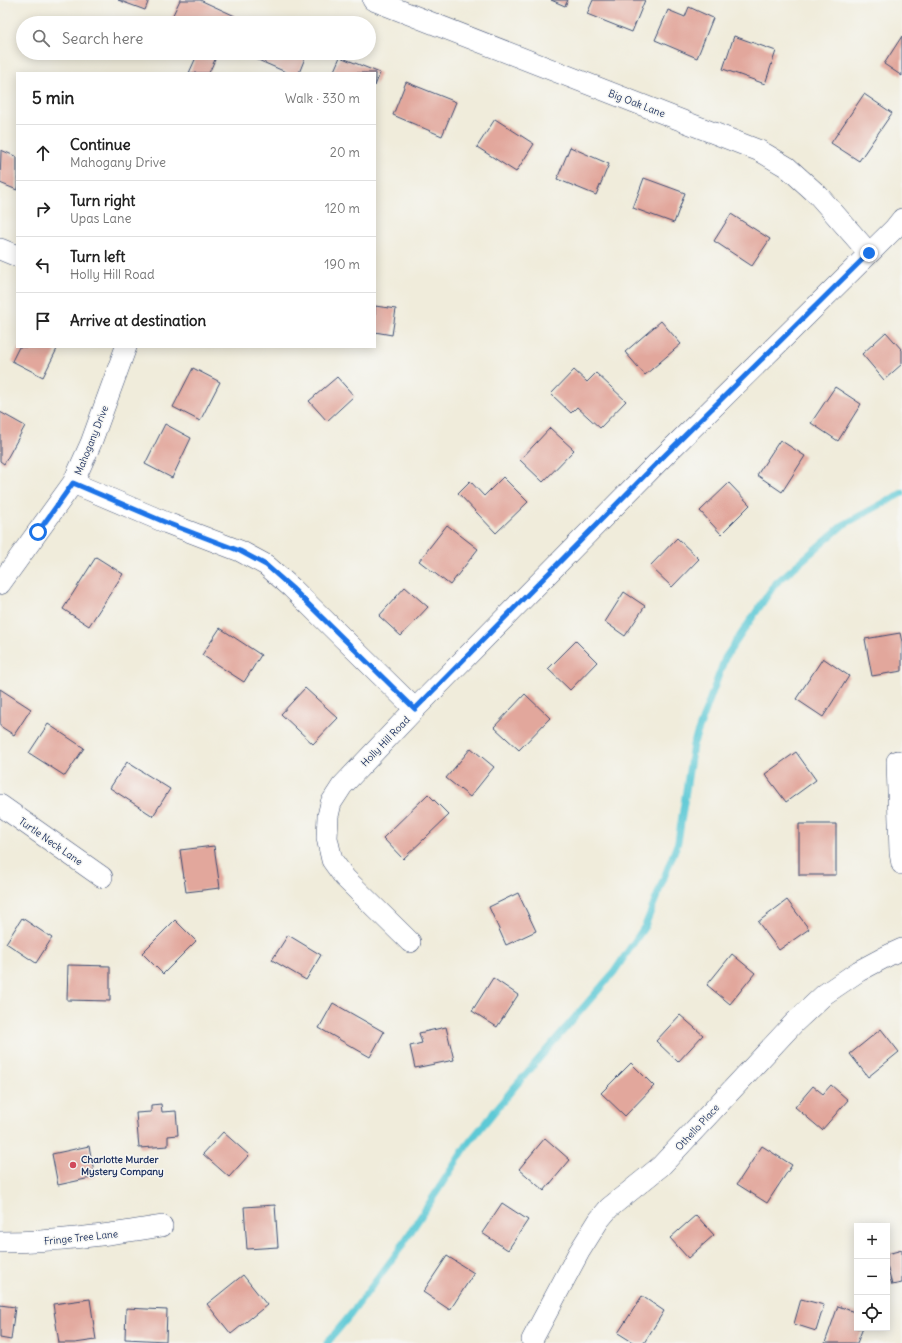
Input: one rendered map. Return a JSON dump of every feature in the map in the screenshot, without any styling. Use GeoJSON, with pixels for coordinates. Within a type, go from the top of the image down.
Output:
{"type":"FeatureCollection","features":[{"type":"Feature","properties":{"kind":"street","name":"Big Oak Lane"},"geometry":{"type":"LineString","coordinates":[[373,0],[760,152],[787,167],[818,195],[869,253]]}},
{"type":"Feature","properties":{"kind":"street","name":"Holly Hill Road"},"geometry":{"type":"LineString","coordinates":[[410,942],[344,878],[332,860],[327,838],[328,816],[331,803],[342,786],[415,709],[659,461],[902,220]]}},
{"type":"Feature","properties":{"kind":"street"},"geometry":{"type":"LineString","coordinates":[[0,249],[16,256]]}},
{"type":"Feature","properties":{"kind":"street","name":"Mahogany Drive"},"geometry":{"type":"LineString","coordinates":[[0,584],[73,483],[91,443],[126,348]]}},
{"type":"Feature","properties":{"kind":"street"},"geometry":{"type":"LineString","coordinates":[[73,483],[167,523],[240,551],[266,565],[292,588],[415,709]]}},
{"type":"Feature","properties":{"kind":"street"},"geometry":{"type":"LineString","coordinates":[[897,761],[900,853],[902,864]]}},
{"type":"Feature","properties":{"kind":"street","name":"Turtle Neck Lane"},"geometry":{"type":"LineString","coordinates":[[0,805],[102,877]]}},
{"type":"Feature","properties":{"kind":"street","name":"Othello Place"},"geometry":{"type":"LineString","coordinates":[[532,1340],[579,1252],[599,1220],[609,1208],[661,1166],[794,1023],[825,994],[859,971],[902,949]]}},
{"type":"Feature","properties":{"kind":"street","name":"Fringe Tree Lane"},"geometry":{"type":"LineString","coordinates":[[0,1242],[38,1242],[115,1234],[162,1226]]}},
{"type":"Feature","properties":{"kind":"building"},"geometry":{"type":"Polygon","coordinates":[[[118,0],[149,0],[145,10],[118,0]]]}},
{"type":"Feature","properties":{"kind":"building"},"geometry":{"type":"Polygon","coordinates":[[[180,0],[200,0],[235,16],[172,16],[180,0]]]}},
{"type":"Feature","properties":{"kind":"building"},"geometry":{"type":"Polygon","coordinates":[[[551,0],[568,0],[565,6],[551,0]]]}},
{"type":"Feature","properties":{"kind":"building"},"geometry":{"type":"Polygon","coordinates":[[[593,0],[645,0],[632,32],[587,14],[593,0]]]}},
{"type":"Feature","properties":{"kind":"building"},"geometry":{"type":"Polygon","coordinates":[[[689,7],[713,18],[697,58],[655,40],[668,10],[685,17],[689,7]]]}},
{"type":"Feature","properties":{"kind":"building"},"geometry":{"type":"Polygon","coordinates":[[[734,36],[776,51],[765,84],[723,69],[734,36]]]}},
{"type":"Feature","properties":{"kind":"building"},"geometry":{"type":"Polygon","coordinates":[[[902,36],[902,76],[884,64],[902,36]]]}},
{"type":"Feature","properties":{"kind":"building"},"geometry":{"type":"Polygon","coordinates":[[[195,60],[215,60],[209,72],[189,72],[195,60]]]}},
{"type":"Feature","properties":{"kind":"building"},"geometry":{"type":"Polygon","coordinates":[[[258,60],[304,60],[299,72],[286,72],[258,60]]]}},
{"type":"Feature","properties":{"kind":"building"},"geometry":{"type":"Polygon","coordinates":[[[339,60],[348,60],[380,73],[376,83],[376,72],[333,72],[339,60]]]}},
{"type":"Feature","properties":{"kind":"building"},"geometry":{"type":"Polygon","coordinates":[[[406,82],[456,102],[442,136],[393,115],[406,82]]]}},
{"type":"Feature","properties":{"kind":"building"},"geometry":{"type":"Polygon","coordinates":[[[864,94],[892,113],[859,161],[831,143],[864,94]]]}},
{"type":"Feature","properties":{"kind":"building"},"geometry":{"type":"Polygon","coordinates":[[[495,119],[534,144],[516,172],[477,147],[495,119]]]}},
{"type":"Feature","properties":{"kind":"building"},"geometry":{"type":"Polygon","coordinates":[[[570,147],[609,164],[596,195],[557,179],[570,147]]]}},
{"type":"Feature","properties":{"kind":"building"},"geometry":{"type":"Polygon","coordinates":[[[1,150],[16,157],[16,190],[0,183],[1,150]]]}},
{"type":"Feature","properties":{"kind":"building"},"geometry":{"type":"Polygon","coordinates":[[[644,178],[685,193],[674,223],[633,208],[644,178]]]}},
{"type":"Feature","properties":{"kind":"building"},"geometry":{"type":"Polygon","coordinates":[[[731,214],[770,239],[752,266],[714,241],[731,214]]]}},
{"type":"Feature","properties":{"kind":"building"},"geometry":{"type":"Polygon","coordinates":[[[376,306],[396,309],[392,335],[376,332],[376,306]]]}},
{"type":"Feature","properties":{"kind":"building"},"geometry":{"type":"Polygon","coordinates":[[[661,321],[681,344],[645,375],[625,352],[661,321]]]}},
{"type":"Feature","properties":{"kind":"building"},"geometry":{"type":"Polygon","coordinates":[[[886,332],[902,350],[902,364],[884,380],[862,354],[886,332]]]}},
{"type":"Feature","properties":{"kind":"building"},"geometry":{"type":"Polygon","coordinates":[[[18,348],[58,348],[43,377],[12,361],[18,348]]]}},
{"type":"Feature","properties":{"kind":"building"},"geometry":{"type":"Polygon","coordinates":[[[193,368],[220,382],[200,421],[173,407],[193,368]]]}},
{"type":"Feature","properties":{"kind":"building"},"geometry":{"type":"Polygon","coordinates":[[[574,370],[587,382],[596,373],[626,401],[600,428],[577,407],[571,413],[551,394],[574,370]]]}},
{"type":"Feature","properties":{"kind":"building"},"geometry":{"type":"Polygon","coordinates":[[[337,377],[354,396],[327,421],[309,401],[337,377]]]}},
{"type":"Feature","properties":{"kind":"building"},"geometry":{"type":"Polygon","coordinates":[[[835,387],[861,404],[838,441],[811,423],[835,387]]]}},
{"type":"Feature","properties":{"kind":"building"},"geometry":{"type":"Polygon","coordinates":[[[0,412],[25,426],[4,464],[0,461],[0,412]]]}},
{"type":"Feature","properties":{"kind":"building"},"geometry":{"type":"Polygon","coordinates":[[[165,424],[191,438],[172,478],[145,464],[165,424]]]}},
{"type":"Feature","properties":{"kind":"building"},"geometry":{"type":"Polygon","coordinates":[[[550,428],[574,450],[543,482],[520,460],[550,428]]]}},
{"type":"Feature","properties":{"kind":"building"},"geometry":{"type":"Polygon","coordinates":[[[780,440],[805,456],[782,492],[757,475],[780,440]]]}},
{"type":"Feature","properties":{"kind":"building"},"geometry":{"type":"Polygon","coordinates":[[[503,477],[528,502],[496,533],[458,493],[470,481],[484,496],[503,477]]]}},
{"type":"Feature","properties":{"kind":"building"},"geometry":{"type":"Polygon","coordinates":[[[729,483],[750,505],[721,534],[700,511],[729,483]]]}},
{"type":"Feature","properties":{"kind":"building"},"geometry":{"type":"Polygon","coordinates":[[[447,525],[478,549],[450,585],[419,561],[447,525]]]}},
{"type":"Feature","properties":{"kind":"building"},"geometry":{"type":"Polygon","coordinates":[[[677,538],[699,559],[672,587],[650,566],[677,538]]]}},
{"type":"Feature","properties":{"kind":"building"},"geometry":{"type":"Polygon","coordinates":[[[96,557],[123,574],[89,626],[63,609],[96,557]]]}},
{"type":"Feature","properties":{"kind":"building"},"geometry":{"type":"Polygon","coordinates":[[[405,587],[428,607],[401,636],[379,616],[405,587]]]}},
{"type":"Feature","properties":{"kind":"building"},"geometry":{"type":"Polygon","coordinates":[[[624,592],[645,606],[625,636],[605,622],[624,592]]]}},
{"type":"Feature","properties":{"kind":"building"},"geometry":{"type":"Polygon","coordinates":[[[220,628],[261,655],[244,682],[202,655],[220,628]]]}},
{"type":"Feature","properties":{"kind":"building"},"geometry":{"type":"Polygon","coordinates":[[[900,633],[902,642],[902,671],[872,676],[865,639],[900,633]]]}},
{"type":"Feature","properties":{"kind":"building"},"geometry":{"type":"Polygon","coordinates":[[[576,641],[597,662],[570,690],[548,669],[576,641]]]}},
{"type":"Feature","properties":{"kind":"building"},"geometry":{"type":"Polygon","coordinates":[[[823,658],[849,676],[823,717],[796,699],[823,658]]]}},
{"type":"Feature","properties":{"kind":"building"},"geometry":{"type":"Polygon","coordinates":[[[305,688],[338,718],[313,744],[281,714],[305,688]]]}},
{"type":"Feature","properties":{"kind":"building"},"geometry":{"type":"Polygon","coordinates":[[[0,689],[31,709],[14,735],[0,726],[0,689]]]}},
{"type":"Feature","properties":{"kind":"building"},"geometry":{"type":"Polygon","coordinates":[[[525,694],[550,718],[519,750],[494,727],[525,694]]]}},
{"type":"Feature","properties":{"kind":"building"},"geometry":{"type":"Polygon","coordinates":[[[48,724],[84,748],[65,776],[29,753],[48,724]]]}},
{"type":"Feature","properties":{"kind":"building"},"geometry":{"type":"Polygon","coordinates":[[[471,748],[494,767],[470,797],[446,778],[471,748]]]}},
{"type":"Feature","properties":{"kind":"building"},"geometry":{"type":"Polygon","coordinates":[[[796,752],[816,780],[786,802],[765,774],[796,752]]]}},
{"type":"Feature","properties":{"kind":"building"},"geometry":{"type":"Polygon","coordinates":[[[127,762],[170,789],[153,816],[110,788],[127,762]]]}},
{"type":"Feature","properties":{"kind":"building"},"geometry":{"type":"Polygon","coordinates":[[[428,794],[449,815],[403,859],[383,838],[428,794]]]}},
{"type":"Feature","properties":{"kind":"building"},"geometry":{"type":"Polygon","coordinates":[[[799,824],[836,824],[836,875],[799,875],[799,824]]]}},
{"type":"Feature","properties":{"kind":"building"},"geometry":{"type":"Polygon","coordinates":[[[214,846],[220,888],[186,892],[180,850],[214,846]]]}},
{"type":"Feature","properties":{"kind":"building"},"geometry":{"type":"Polygon","coordinates":[[[518,893],[536,931],[506,945],[489,907],[518,893]]]}},
{"type":"Feature","properties":{"kind":"building"},"geometry":{"type":"Polygon","coordinates":[[[787,900],[809,929],[779,950],[758,922],[787,900]]]}},
{"type":"Feature","properties":{"kind":"building"},"geometry":{"type":"Polygon","coordinates":[[[22,918],[52,938],[36,963],[6,943],[22,918]]]}},
{"type":"Feature","properties":{"kind":"building"},"geometry":{"type":"Polygon","coordinates":[[[175,920],[196,941],[163,974],[142,953],[175,920]]]}},
{"type":"Feature","properties":{"kind":"building"},"geometry":{"type":"Polygon","coordinates":[[[288,935],[321,955],[306,980],[272,960],[288,935]]]}},
{"type":"Feature","properties":{"kind":"building"},"geometry":{"type":"Polygon","coordinates":[[[732,954],[755,973],[730,1004],[707,985],[732,954]]]}},
{"type":"Feature","properties":{"kind":"building"},"geometry":{"type":"Polygon","coordinates":[[[68,965],[110,966],[110,1001],[67,1000],[68,965]]]}},
{"type":"Feature","properties":{"kind":"building"},"geometry":{"type":"Polygon","coordinates":[[[493,978],[518,995],[497,1027],[472,1011],[493,978]]]}},
{"type":"Feature","properties":{"kind":"building"},"geometry":{"type":"Polygon","coordinates":[[[333,1003],[384,1032],[370,1057],[319,1028],[333,1003]]]}},
{"type":"Feature","properties":{"kind":"building"},"geometry":{"type":"Polygon","coordinates":[[[680,1015],[703,1035],[678,1062],[656,1041],[680,1015]]]}},
{"type":"Feature","properties":{"kind":"building"},"geometry":{"type":"Polygon","coordinates":[[[446,1027],[454,1060],[415,1068],[410,1046],[422,1043],[419,1033],[446,1027]]]}},
{"type":"Feature","properties":{"kind":"building"},"geometry":{"type":"Polygon","coordinates":[[[881,1029],[899,1052],[868,1077],[850,1054],[881,1029]]]}},
{"type":"Feature","properties":{"kind":"building"},"geometry":{"type":"Polygon","coordinates":[[[631,1063],[654,1086],[625,1116],[601,1093],[631,1063]]]}},
{"type":"Feature","properties":{"kind":"building"},"geometry":{"type":"Polygon","coordinates":[[[831,1085],[848,1100],[822,1130],[795,1107],[813,1086],[823,1094],[831,1085]]]}},
{"type":"Feature","properties":{"kind":"building"},"geometry":{"type":"Polygon","coordinates":[[[161,1104],[162,1112],[176,1111],[178,1135],[168,1136],[168,1146],[139,1148],[136,1113],[151,1112],[151,1105],[161,1104]]]}},
{"type":"Feature","properties":{"kind":"building"},"geometry":{"type":"Polygon","coordinates":[[[223,1132],[249,1155],[229,1177],[203,1154],[223,1132]]]}},
{"type":"Feature","properties":{"kind":"building"},"geometry":{"type":"Polygon","coordinates":[[[545,1138],[570,1160],[544,1191],[519,1169],[545,1138]]]}},
{"type":"Feature","properties":{"kind":"building","name":"Charlotte Murder Mystery Company"},"geometry":{"type":"Polygon","coordinates":[[[89,1146],[95,1177],[58,1185],[52,1154],[89,1146]]]}},
{"type":"Feature","properties":{"kind":"building"},"geometry":{"type":"Polygon","coordinates":[[[762,1146],[792,1165],[767,1203],[737,1184],[762,1146]]]}},
{"type":"Feature","properties":{"kind":"building"},"geometry":{"type":"Polygon","coordinates":[[[502,1203],[528,1220],[508,1250],[482,1233],[502,1203]]]}},
{"type":"Feature","properties":{"kind":"building"},"geometry":{"type":"Polygon","coordinates":[[[275,1205],[278,1247],[247,1249],[244,1207],[275,1205]]]}},
{"type":"Feature","properties":{"kind":"building"},"geometry":{"type":"Polygon","coordinates":[[[696,1215],[714,1235],[688,1258],[670,1238],[696,1215]]]}},
{"type":"Feature","properties":{"kind":"building"},"geometry":{"type":"Polygon","coordinates":[[[902,1250],[902,1283],[892,1285],[890,1277],[890,1253],[902,1250]]]}},
{"type":"Feature","properties":{"kind":"building"},"geometry":{"type":"Polygon","coordinates":[[[447,1256],[474,1273],[450,1310],[423,1292],[447,1256]]]}},
{"type":"Feature","properties":{"kind":"building"},"geometry":{"type":"Polygon","coordinates":[[[243,1275],[267,1305],[231,1334],[207,1304],[243,1275]]]}},
{"type":"Feature","properties":{"kind":"building"},"geometry":{"type":"Polygon","coordinates":[[[642,1296],[664,1311],[644,1343],[634,1343],[618,1333],[642,1296]]]}},
{"type":"Feature","properties":{"kind":"building"},"geometry":{"type":"Polygon","coordinates":[[[90,1299],[96,1340],[75,1343],[59,1343],[53,1304],[90,1299]]]}},
{"type":"Feature","properties":{"kind":"building"},"geometry":{"type":"Polygon","coordinates":[[[801,1299],[824,1305],[816,1331],[794,1324],[801,1299]]]}},
{"type":"Feature","properties":{"kind":"building"},"geometry":{"type":"Polygon","coordinates":[[[0,1305],[15,1307],[11,1340],[0,1338],[0,1305]]]}},
{"type":"Feature","properties":{"kind":"building"},"geometry":{"type":"Polygon","coordinates":[[[838,1306],[854,1312],[854,1331],[862,1331],[857,1343],[825,1343],[838,1306]]]}},
{"type":"Feature","properties":{"kind":"building"},"geometry":{"type":"Polygon","coordinates":[[[126,1308],[167,1310],[166,1341],[125,1339],[126,1308]]]}},
{"type":"Feature","properties":{"kind":"waterway"},"geometry":{"type":"LineString","coordinates":[[327,1343],[351,1314],[399,1250],[467,1145],[512,1090],[614,972],[645,926],[678,842],[693,745],[725,658],[775,584],[843,525],[902,493]]}},
{"type":"Feature","properties":{"kind":"place","name":"Charlotte Murder Mystery Company"},"geometry":{"type":"Point","coordinates":[73,1165]}},
{"type":"Feature","properties":{"kind":"route"},"geometry":{"type":"LineString","coordinates":[[38,532],[73,483],[167,523],[240,551],[266,565],[292,588],[415,709],[659,461],[869,253]]}}]}
